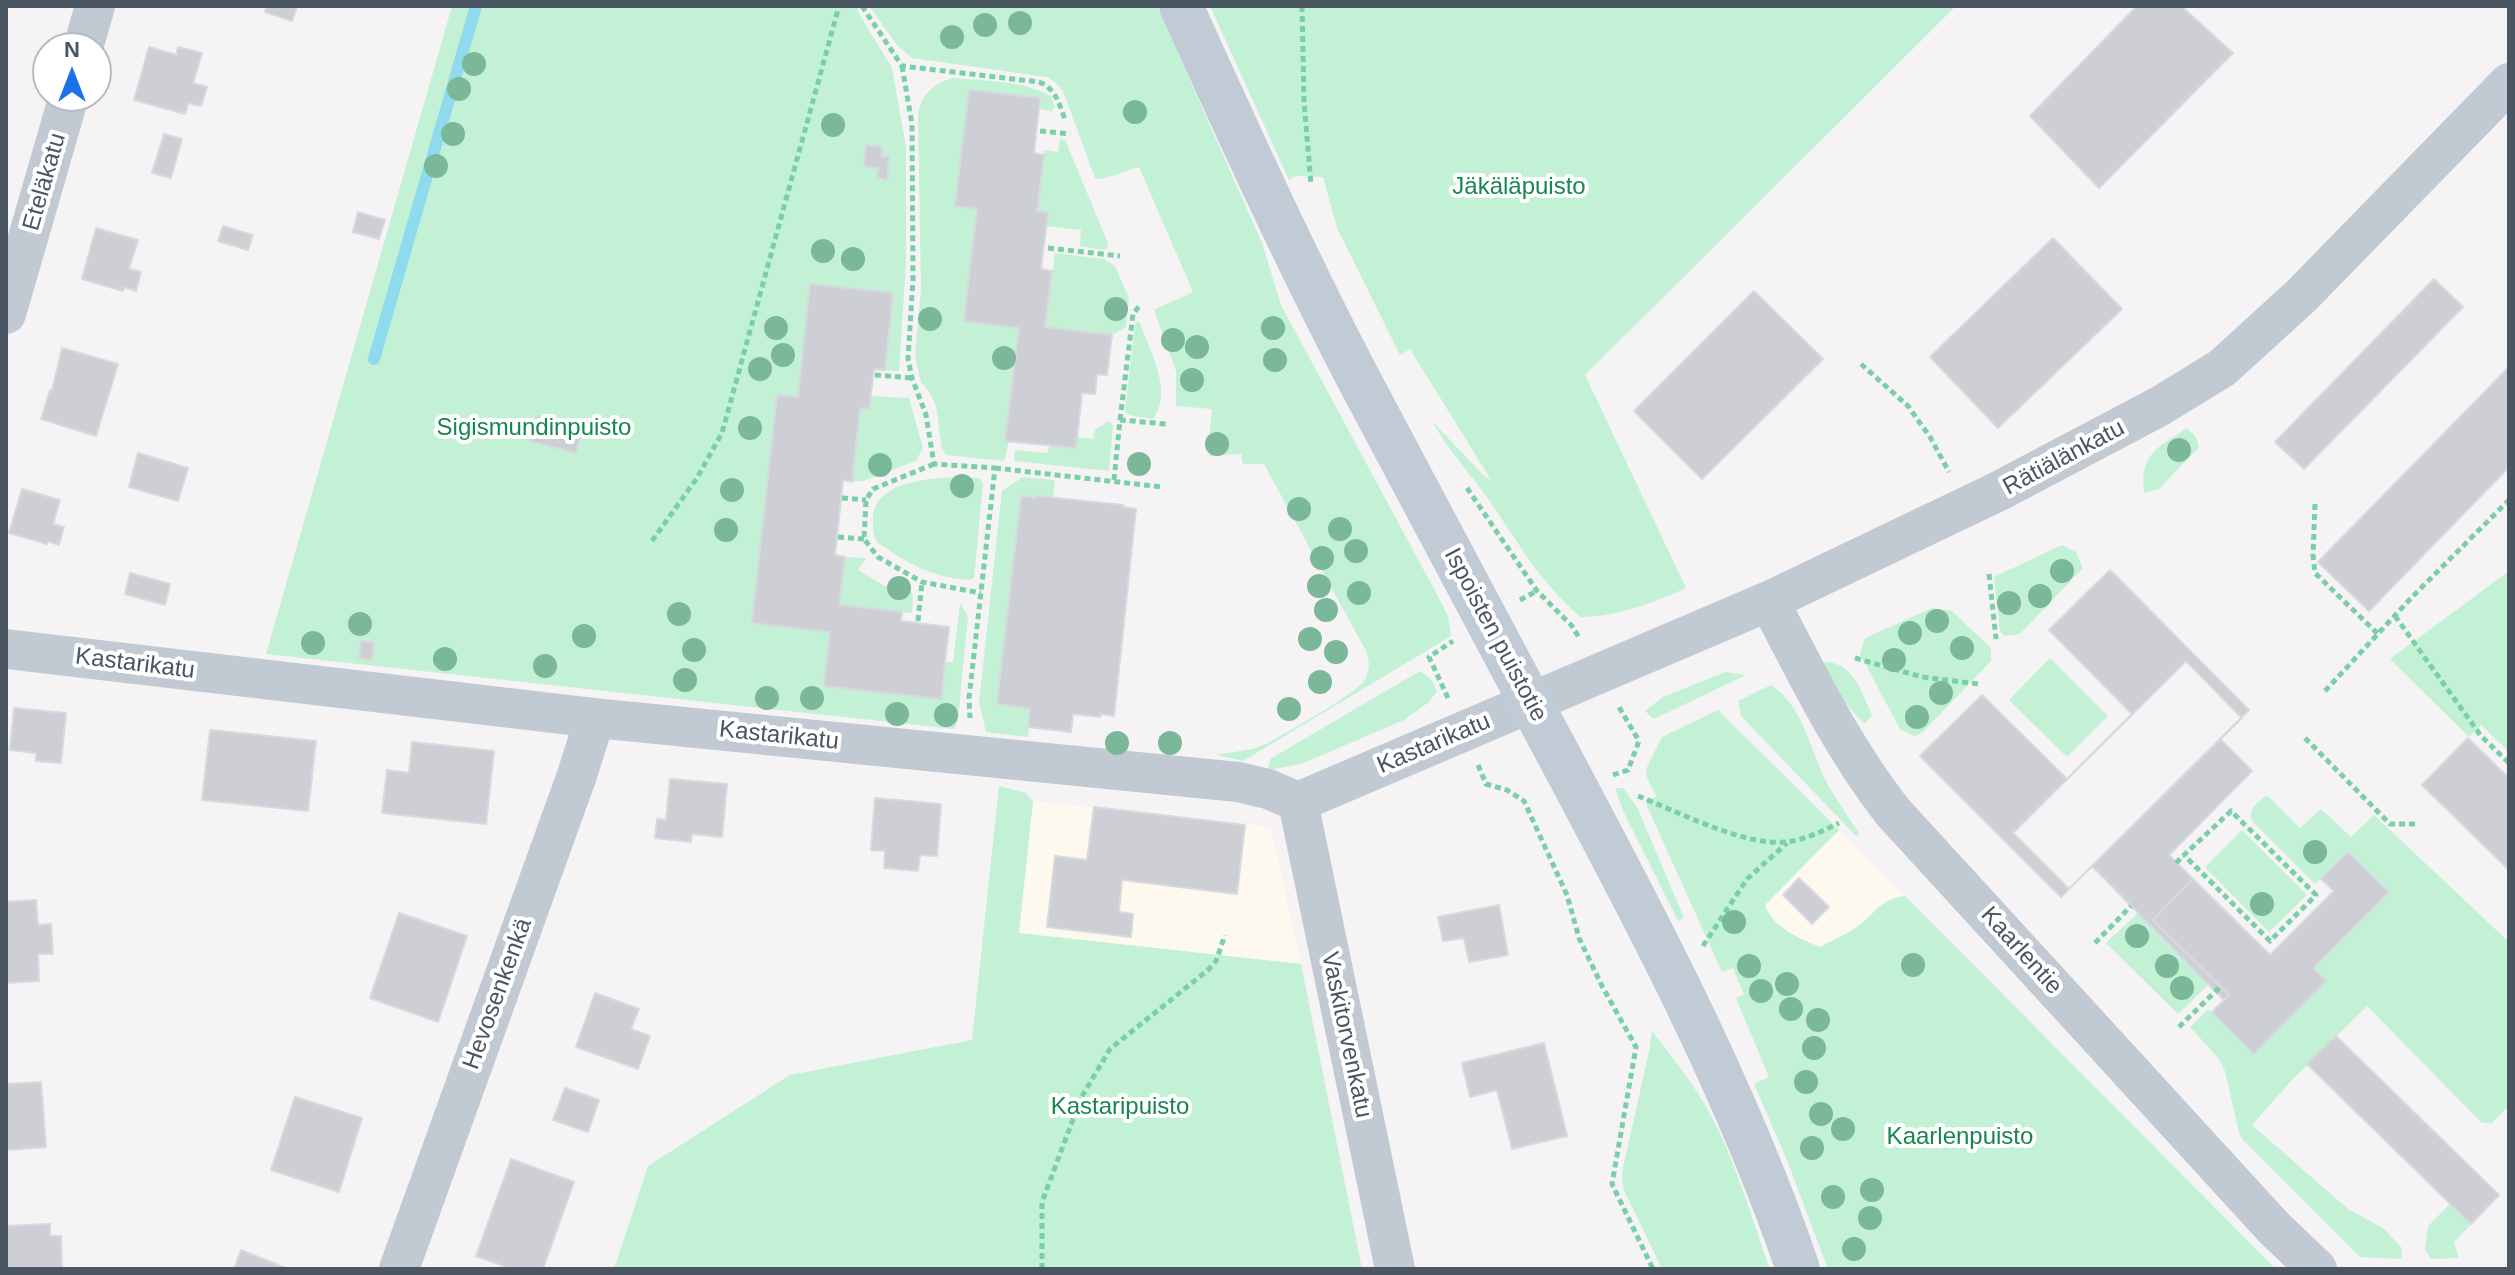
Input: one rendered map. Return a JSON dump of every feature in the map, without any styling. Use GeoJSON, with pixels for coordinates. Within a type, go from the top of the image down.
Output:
{"type":"FeatureCollection","features":[{"type":"Feature","properties":{"kind":"main road","name":"Ispoisten puistotie"},"geometry":{"type":"LineString","coordinates":[[1181,6],[1224,103],[1356,374],[1684,997],[1760,1169],[1798,1269]]}},
{"type":"Feature","properties":{"kind":"street"},"geometry":{"type":"LineString","coordinates":[[88,32],[95,6]]}},
{"type":"Feature","properties":{"kind":"street","name":"Rätiälänkatu"},"geometry":{"type":"LineString","coordinates":[[1532,704],[1769,601],[1999,491],[2114,432],[2222,368],[2301,296],[2509,83]]}},
{"type":"Feature","properties":{"kind":"street","name":"Eteläkatu"},"geometry":{"type":"LineString","coordinates":[[9,293],[64,112]]}},
{"type":"Feature","properties":{"kind":"street","name":"Kaarlentie"},"geometry":{"type":"LineString","coordinates":[[1769,601],[1840,736],[1892,811],[2274,1228],[2317,1269]]}},
{"type":"Feature","properties":{"kind":"street","name":"Kastarikatu"},"geometry":{"type":"LineString","coordinates":[[6,649],[595,718],[1238,782],[1268,789],[1298,802],[1532,704]]}},
{"type":"Feature","properties":{"kind":"street","name":"Hevosenkenkä"},"geometry":{"type":"LineString","coordinates":[[399,1269],[595,718]]}},
{"type":"Feature","properties":{"kind":"street","name":"Vaskitorvenkatu"},"geometry":{"type":"LineString","coordinates":[[1298,802],[1395,1269]]}},
{"type":"Feature","properties":{"kind":"path"},"geometry":{"type":"LineString","coordinates":[[652,541],[697,478],[722,433],[839,6]]}},
{"type":"Feature","properties":{"kind":"path"},"geometry":{"type":"LineString","coordinates":[[862,6],[902,66],[912,124],[913,279],[908,359],[926,415],[934,464]]}},
{"type":"Feature","properties":{"kind":"path"},"geometry":{"type":"LineString","coordinates":[[1302,6],[1304,101],[1312,190]]}},
{"type":"Feature","properties":{"kind":"path"},"geometry":{"type":"LineString","coordinates":[[902,66],[1039,82],[1055,92],[1066,122]]}},
{"type":"Feature","properties":{"kind":"path"},"geometry":{"type":"LineString","coordinates":[[1040,131],[1070,134]]}},
{"type":"Feature","properties":{"kind":"path"},"geometry":{"type":"LineString","coordinates":[[1048,248],[1120,256]]}},
{"type":"Feature","properties":{"kind":"path"},"geometry":{"type":"LineString","coordinates":[[1114,480],[1133,314],[1140,305]]}},
{"type":"Feature","properties":{"kind":"path"},"geometry":{"type":"LineString","coordinates":[[1861,364],[1908,406],[1949,472]]}},
{"type":"Feature","properties":{"kind":"path"},"geometry":{"type":"LineString","coordinates":[[875,375],[912,378]]}},
{"type":"Feature","properties":{"kind":"path"},"geometry":{"type":"LineString","coordinates":[[1120,420],[1166,424]]}},
{"type":"Feature","properties":{"kind":"path"},"geometry":{"type":"LineString","coordinates":[[981,593],[922,582],[878,557],[864,539],[866,500],[873,489],[934,464],[1162,487]]}},
{"type":"Feature","properties":{"kind":"path"},"geometry":{"type":"LineString","coordinates":[[970,722],[969,698],[995,468]]}},
{"type":"Feature","properties":{"kind":"path"},"geometry":{"type":"LineString","coordinates":[[1465,486],[1537,591],[1572,626]]}},
{"type":"Feature","properties":{"kind":"path"},"geometry":{"type":"LineString","coordinates":[[842,498],[866,500]]}},
{"type":"Feature","properties":{"kind":"path"},"geometry":{"type":"LineString","coordinates":[[2325,691],[2509,500]]}},
{"type":"Feature","properties":{"kind":"path"},"geometry":{"type":"LineString","coordinates":[[2315,504],[2315,573],[2378,634]]}},
{"type":"Feature","properties":{"kind":"path"},"geometry":{"type":"LineString","coordinates":[[838,537],[864,539]]}},
{"type":"Feature","properties":{"kind":"path"},"geometry":{"type":"LineString","coordinates":[[1989,574],[1996,639]]}},
{"type":"Feature","properties":{"kind":"path"},"geometry":{"type":"LineString","coordinates":[[918,621],[922,582]]}},
{"type":"Feature","properties":{"kind":"path"},"geometry":{"type":"LineString","coordinates":[[2395,616],[2481,736],[2509,763]]}},
{"type":"Feature","properties":{"kind":"path"},"geometry":{"type":"LineString","coordinates":[[1855,658],[1922,677],[1979,684]]}},
{"type":"Feature","properties":{"kind":"path"},"geometry":{"type":"LineString","coordinates":[[2305,738],[2390,824],[2419,824]]}},
{"type":"Feature","properties":{"kind":"path"},"geometry":{"type":"LineString","coordinates":[[1628,770],[1639,741]]}},
{"type":"Feature","properties":{"kind":"path"},"geometry":{"type":"LineString","coordinates":[[1486,784],[1507,790],[1524,801],[1567,895],[1579,938],[1636,1047],[1612,1184],[1653,1269]]}},
{"type":"Feature","properties":{"kind":"path"},"geometry":{"type":"LineString","coordinates":[[1638,796],[1744,838],[1765,842],[1788,842],[1811,836],[1839,823]]}},
{"type":"Feature","properties":{"kind":"path"},"geometry":{"type":"LineString","coordinates":[[2176,863],[2184,855],[2231,811],[2316,895],[2270,941],[2184,855]]}},
{"type":"Feature","properties":{"kind":"path"},"geometry":{"type":"LineString","coordinates":[[1703,946],[1747,879],[1788,842]]}},
{"type":"Feature","properties":{"kind":"path"},"geometry":{"type":"LineString","coordinates":[[2095,943],[2131,906]]}},
{"type":"Feature","properties":{"kind":"path"},"geometry":{"type":"LineString","coordinates":[[1042,1269],[1042,1202],[1081,1098],[1110,1049],[1208,970],[1216,961],[1225,935]]}},
{"type":"Feature","properties":{"kind":"path"},"geometry":{"type":"LineString","coordinates":[[2179,1027],[2220,987]]}},
{"type":"Feature","properties":{"kind":"shaded area"},"geometry":{"type":"Polygon","coordinates":[[[1033,801],[1271,827],[1301,964],[1018,933],[1033,801]]]}},
{"type":"Feature","properties":{"kind":"shaded area"},"geometry":{"type":"Polygon","coordinates":[[[1839,830],[1905,896],[1823,976],[1759,912],[1839,830]]]}},
{"type":"Feature","properties":{"kind":"green space","name":"Sigismundinpuisto"},"geometry":{"type":"Polygon","coordinates":[[[452,6],[859,6],[858,12],[892,68],[906,147],[906,263],[899,371],[885,370],[893,293],[811,284],[798,397],[777,396],[753,623],[830,632],[825,686],[941,699],[945,662],[953,662],[960,603],[968,616],[958,720],[954,729],[266,654],[452,6]]]}},
{"type":"Feature","properties":{"kind":"green space"},"geometry":{"type":"Polygon","coordinates":[[[869,6],[1157,6],[1262,243],[1281,305],[1441,602],[1448,616],[1451,636],[1243,761],[1216,755],[1253,749],[1268,743],[1347,695],[1366,677],[1369,666],[1366,651],[1264,464],[1243,464],[1241,454],[1210,456],[1212,409],[1176,406],[1176,371],[1154,310],[1193,292],[1139,167],[1103,179],[1095,178],[1063,91],[1055,82],[1047,77],[912,58],[897,45],[869,6]]]}},
{"type":"Feature","properties":{"kind":"green space","name":"Jäkäläpuisto"},"geometry":{"type":"Polygon","coordinates":[[[1210,6],[1956,6],[1585,375],[1686,588],[1635,608],[1608,615],[1581,617],[1553,590],[1432,421],[1491,480],[1410,349],[1400,355],[1337,228],[1323,177],[1296,176],[1289,180],[1210,6]]]}},
{"type":"Feature","properties":{"kind":"green space"},"geometry":{"type":"Polygon","coordinates":[[[952,78],[1028,87],[1051,96],[1055,107],[1052,111],[1039,109],[1040,98],[969,90],[955,205],[977,209],[964,321],[1019,328],[1005,440],[1009,441],[1004,461],[946,455],[942,449],[936,406],[921,382],[915,356],[921,289],[918,115],[929,91],[952,78]]]}},
{"type":"Feature","properties":{"kind":"green space"},"geometry":{"type":"Polygon","coordinates":[[[1060,139],[1065,140],[1108,243],[1104,250],[1080,246],[1081,230],[1046,226],[1037,211],[1044,150],[1058,152],[1060,139]]]}},
{"type":"Feature","properties":{"kind":"green space"},"geometry":{"type":"Polygon","coordinates":[[[1055,253],[1104,259],[1115,266],[1129,298],[1126,327],[1112,335],[1045,327],[1055,253]]]}},
{"type":"Feature","properties":{"kind":"green space"},"geometry":{"type":"Polygon","coordinates":[[[1139,321],[1158,370],[1160,384],[1159,408],[1153,419],[1128,415],[1125,411],[1135,324],[1139,321]]]}},
{"type":"Feature","properties":{"kind":"green space"},"geometry":{"type":"Polygon","coordinates":[[[871,396],[909,398],[923,448],[916,461],[863,481],[852,482],[860,408],[869,408],[871,396]]]}},
{"type":"Feature","properties":{"kind":"green space"},"geometry":{"type":"Polygon","coordinates":[[[1109,421],[1113,425],[1109,471],[1014,461],[1015,450],[1047,453],[1050,446],[1075,448],[1077,437],[1093,439],[1095,430],[1109,421]]]}},
{"type":"Feature","properties":{"kind":"green space"},"geometry":{"type":"Polygon","coordinates":[[[2187,428],[2196,437],[2199,447],[2159,489],[2144,493],[2145,469],[2152,453],[2187,428]]]}},
{"type":"Feature","properties":{"kind":"green space"},"geometry":{"type":"Polygon","coordinates":[[[1023,477],[1055,480],[1053,498],[1021,497],[998,703],[1030,709],[1028,737],[986,732],[979,702],[1002,491],[1023,477]]]}},
{"type":"Feature","properties":{"kind":"green space"},"geometry":{"type":"Polygon","coordinates":[[[979,478],[983,483],[974,578],[969,580],[932,573],[910,563],[878,543],[873,532],[876,506],[892,490],[917,481],[979,478]]]}},
{"type":"Feature","properties":{"kind":"green space"},"geometry":{"type":"Polygon","coordinates":[[[2062,545],[2076,552],[2083,568],[2020,634],[2005,636],[2000,631],[1994,577],[2062,545]]]}},
{"type":"Feature","properties":{"kind":"green space"},"geometry":{"type":"Polygon","coordinates":[[[845,557],[866,558],[858,570],[890,589],[897,577],[903,581],[912,592],[912,613],[839,605],[845,557]]]}},
{"type":"Feature","properties":{"kind":"green space"},"geometry":{"type":"Polygon","coordinates":[[[2509,571],[2509,752],[2481,725],[2469,737],[2390,659],[2509,571]]]}},
{"type":"Feature","properties":{"kind":"green space"},"geometry":{"type":"Polygon","coordinates":[[[1932,608],[1952,611],[1991,648],[1991,661],[1922,733],[1914,736],[1900,729],[1860,654],[1865,638],[1932,608]]]}},
{"type":"Feature","properties":{"kind":"green space"},"geometry":{"type":"Polygon","coordinates":[[[2050,658],[2108,716],[2067,757],[2009,700],[2050,658]]]}},
{"type":"Feature","properties":{"kind":"green space"},"geometry":{"type":"Polygon","coordinates":[[[1824,662],[1843,667],[1855,680],[1872,715],[1865,724],[1840,696],[1824,662]]]}},
{"type":"Feature","properties":{"kind":"green space"},"geometry":{"type":"Polygon","coordinates":[[[1420,671],[1432,680],[1437,691],[1429,702],[1404,720],[1301,764],[1268,770],[1270,759],[1420,671]]]}},
{"type":"Feature","properties":{"kind":"green space"},"geometry":{"type":"Polygon","coordinates":[[[1725,672],[1746,675],[1654,719],[1645,711],[1663,697],[1725,672]]]}},
{"type":"Feature","properties":{"kind":"green space"},"geometry":{"type":"Polygon","coordinates":[[[1771,685],[1782,694],[1799,718],[1829,787],[1860,834],[1856,836],[1741,716],[1738,701],[1771,685]]]}},
{"type":"Feature","properties":{"kind":"green space","name":"Kaarlenpuisto"},"geometry":{"type":"Polygon","coordinates":[[[1718,710],[1839,830],[1765,905],[1774,920],[1796,936],[1820,947],[1856,927],[1885,902],[1905,896],[2276,1269],[1828,1269],[1787,1160],[1754,1084],[1769,1077],[1736,998],[1744,994],[1733,968],[1722,972],[1646,804],[1656,796],[1646,775],[1662,737],[1718,710]]]}},
{"type":"Feature","properties":{"kind":"green space","name":"Kastaripuisto"},"geometry":{"type":"Polygon","coordinates":[[[999,786],[1026,793],[1033,801],[1019,933],[1301,964],[1362,1269],[614,1269],[648,1166],[790,1075],[972,1040],[999,786]]]}},
{"type":"Feature","properties":{"kind":"green space"},"geometry":{"type":"Polygon","coordinates":[[[1615,788],[1623,788],[1638,809],[1684,918],[1678,921],[1624,813],[1615,788]]]}},
{"type":"Feature","properties":{"kind":"green space"},"geometry":{"type":"Polygon","coordinates":[[[2267,795],[2300,828],[2321,809],[2351,837],[2374,815],[2509,942],[2509,1106],[2492,1123],[2482,1123],[2367,1006],[2290,1082],[2252,1125],[2348,1209],[2383,1228],[2401,1247],[2402,1259],[2360,1257],[2243,1140],[2225,1071],[2219,1059],[2190,1027],[2208,1009],[2254,1053],[2326,981],[2313,968],[2388,892],[2348,852],[2315,884],[2252,821],[2253,809],[2267,795]]]}},
{"type":"Feature","properties":{"kind":"green space"},"geometry":{"type":"Polygon","coordinates":[[[2242,830],[2307,895],[2269,932],[2205,867],[2242,830]]]}},
{"type":"Feature","properties":{"kind":"green space"},"geometry":{"type":"Polygon","coordinates":[[[2138,913],[2209,984],[2178,1014],[2106,943],[2138,913]]]}},
{"type":"Feature","properties":{"kind":"green space"},"geometry":{"type":"Polygon","coordinates":[[[1652,1031],[1682,1070],[1719,1131],[1770,1269],[1662,1269],[1623,1188],[1622,1172],[1652,1031]]]}},
{"type":"Feature","properties":{"kind":"green space"},"geometry":{"type":"Polygon","coordinates":[[[2450,1204],[2471,1224],[2454,1242],[2459,1258],[2431,1259],[2425,1249],[2428,1226],[2450,1204]]]}},
{"type":"Feature","properties":{"kind":"building"},"geometry":{"type":"Polygon","coordinates":[[[267,6],[297,7],[292,21],[265,12],[267,6]]]}},
{"type":"Feature","properties":{"kind":"building"},"geometry":{"type":"Polygon","coordinates":[[[2137,6],[2181,6],[2233,53],[2099,188],[2030,116],[2137,6]]]}},
{"type":"Feature","properties":{"kind":"building"},"geometry":{"type":"Polygon","coordinates":[[[149,47],[176,55],[178,47],[202,53],[193,83],[207,87],[201,106],[188,103],[185,114],[134,100],[149,47]]]}},
{"type":"Feature","properties":{"kind":"building"},"geometry":{"type":"Polygon","coordinates":[[[969,90],[1040,98],[1034,153],[1044,155],[1037,211],[1048,212],[1041,269],[1052,271],[1045,327],[1112,335],[1107,375],[1097,374],[1095,394],[1082,393],[1076,448],[1005,441],[1019,328],[964,321],[977,209],[955,206],[969,90]]]}},
{"type":"Feature","properties":{"kind":"building"},"geometry":{"type":"Polygon","coordinates":[[[164,134],[182,139],[171,178],[152,173],[164,134]]]}},
{"type":"Feature","properties":{"kind":"building"},"geometry":{"type":"Polygon","coordinates":[[[866,145],[882,147],[881,156],[889,157],[887,180],[877,178],[879,168],[864,166],[866,145]]]}},
{"type":"Feature","properties":{"kind":"building"},"geometry":{"type":"Polygon","coordinates":[[[358,212],[385,220],[379,239],[353,232],[358,212]]]}},
{"type":"Feature","properties":{"kind":"building"},"geometry":{"type":"Polygon","coordinates":[[[223,226],[253,235],[248,250],[218,241],[223,226]]]}},
{"type":"Feature","properties":{"kind":"building"},"geometry":{"type":"Polygon","coordinates":[[[96,228],[138,240],[129,269],[141,272],[136,291],[124,287],[123,291],[82,279],[96,228]]]}},
{"type":"Feature","properties":{"kind":"building"},"geometry":{"type":"Polygon","coordinates":[[[2053,238],[2122,309],[1998,428],[1930,357],[2053,238]]]}},
{"type":"Feature","properties":{"kind":"building"},"geometry":{"type":"Polygon","coordinates":[[[2434,279],[2463,307],[2304,469],[2275,442],[2434,279]]]}},
{"type":"Feature","properties":{"kind":"building"},"geometry":{"type":"Polygon","coordinates":[[[810,284],[893,293],[885,370],[874,369],[869,409],[860,408],[852,482],[843,480],[835,555],[845,557],[839,605],[902,612],[901,621],[949,627],[941,699],[824,686],[830,632],[752,623],[777,395],[798,397],[810,284]]]}},
{"type":"Feature","properties":{"kind":"building"},"geometry":{"type":"Polygon","coordinates":[[[1754,291],[1823,359],[1702,479],[1634,411],[1754,291]]]}},
{"type":"Feature","properties":{"kind":"building"},"geometry":{"type":"Polygon","coordinates":[[[62,348],[118,364],[96,436],[41,419],[52,391],[62,348]]]}},
{"type":"Feature","properties":{"kind":"building"},"geometry":{"type":"Polygon","coordinates":[[[2509,367],[2509,467],[2369,611],[2318,562],[2509,367]]]}},
{"type":"Feature","properties":{"kind":"building"},"geometry":{"type":"Polygon","coordinates":[[[537,416],[582,429],[576,453],[530,441],[537,416]]]}},
{"type":"Feature","properties":{"kind":"building"},"geometry":{"type":"Polygon","coordinates":[[[138,453],[188,468],[178,501],[129,487],[138,453]]]}},
{"type":"Feature","properties":{"kind":"building"},"geometry":{"type":"Polygon","coordinates":[[[22,489],[60,500],[53,524],[64,527],[59,545],[9,533],[22,489]]]}},
{"type":"Feature","properties":{"kind":"building"},"geometry":{"type":"Polygon","coordinates":[[[1021,496],[1123,505],[1136,509],[1114,716],[1073,714],[1071,732],[1028,727],[1030,709],[997,704],[1021,496]]]}},
{"type":"Feature","properties":{"kind":"building"},"geometry":{"type":"Polygon","coordinates":[[[2110,570],[2249,710],[2061,897],[1920,756],[1982,695],[2067,779],[2132,714],[2049,630],[2110,570]]]}},
{"type":"Feature","properties":{"kind":"building"},"geometry":{"type":"Polygon","coordinates":[[[130,573],[170,584],[165,605],[125,594],[130,573]]]}},
{"type":"Feature","properties":{"kind":"building"},"geometry":{"type":"Polygon","coordinates":[[[361,641],[374,642],[372,660],[359,658],[361,641]]]}},
{"type":"Feature","properties":{"kind":"building"},"geometry":{"type":"Polygon","coordinates":[[[2186,661],[2242,718],[2069,889],[2013,833],[2186,661]]]}},
{"type":"Feature","properties":{"kind":"building"},"geometry":{"type":"Polygon","coordinates":[[[14,708],[66,713],[61,763],[36,761],[36,753],[10,750],[14,708]]]}},
{"type":"Feature","properties":{"kind":"building"},"geometry":{"type":"Polygon","coordinates":[[[210,730],[316,741],[308,811],[202,800],[210,730]]]}},
{"type":"Feature","properties":{"kind":"building"},"geometry":{"type":"Polygon","coordinates":[[[2468,738],[2509,778],[2509,870],[2422,785],[2468,738]]]}},
{"type":"Feature","properties":{"kind":"building"},"geometry":{"type":"Polygon","coordinates":[[[2220,739],[2252,771],[2169,855],[2193,879],[2153,920],[2229,995],[2224,1000],[2092,866],[2220,739]]]}},
{"type":"Feature","properties":{"kind":"building"},"geometry":{"type":"Polygon","coordinates":[[[412,742],[494,751],[486,824],[382,813],[387,770],[409,773],[412,742]]]}},
{"type":"Feature","properties":{"kind":"building"},"geometry":{"type":"Polygon","coordinates":[[[670,779],[727,784],[722,837],[692,834],[691,842],[655,838],[657,819],[666,820],[670,779]]]}},
{"type":"Feature","properties":{"kind":"building"},"geometry":{"type":"Polygon","coordinates":[[[875,798],[941,804],[937,856],[920,855],[918,871],[884,868],[885,851],[871,850],[875,798]]]}},
{"type":"Feature","properties":{"kind":"building"},"geometry":{"type":"Polygon","coordinates":[[[1094,807],[1245,825],[1237,894],[1122,880],[1119,912],[1133,914],[1131,937],[1047,927],[1055,856],[1087,860],[1094,807]]]}},
{"type":"Feature","properties":{"kind":"building"},"geometry":{"type":"Polygon","coordinates":[[[2348,852],[2389,892],[2313,968],[2326,981],[2254,1054],[2212,1012],[2229,995],[2153,920],[2193,879],[2270,955],[2334,891],[2321,879],[2348,852]]]}},
{"type":"Feature","properties":{"kind":"building"},"geometry":{"type":"Polygon","coordinates":[[[1799,878],[1829,907],[1812,924],[1783,895],[1799,878]]]}},
{"type":"Feature","properties":{"kind":"building"},"geometry":{"type":"Polygon","coordinates":[[[36,900],[38,925],[51,924],[53,954],[38,954],[39,981],[6,983],[6,902],[36,900]]]}},
{"type":"Feature","properties":{"kind":"building"},"geometry":{"type":"Polygon","coordinates":[[[1499,905],[1508,955],[1469,962],[1464,938],[1443,941],[1438,917],[1499,905]]]}},
{"type":"Feature","properties":{"kind":"building"},"geometry":{"type":"Polygon","coordinates":[[[399,913],[467,936],[438,1022],[370,998],[399,913]]]}},
{"type":"Feature","properties":{"kind":"building"},"geometry":{"type":"Polygon","coordinates":[[[595,993],[639,1009],[631,1029],[650,1036],[638,1069],[576,1047],[595,993]]]}},
{"type":"Feature","properties":{"kind":"building"},"geometry":{"type":"Polygon","coordinates":[[[2336,1036],[2499,1195],[2471,1224],[2307,1064],[2336,1036]]]}},
{"type":"Feature","properties":{"kind":"building"},"geometry":{"type":"Polygon","coordinates":[[[1544,1043],[1567,1136],[1512,1149],[1497,1090],[1470,1097],[1462,1063],[1544,1043]]]}},
{"type":"Feature","properties":{"kind":"building"},"geometry":{"type":"Polygon","coordinates":[[[41,1082],[46,1147],[6,1150],[6,1084],[41,1082]]]}},
{"type":"Feature","properties":{"kind":"building"},"geometry":{"type":"Polygon","coordinates":[[[565,1088],[599,1100],[588,1132],[553,1120],[565,1088]]]}},
{"type":"Feature","properties":{"kind":"building"},"geometry":{"type":"Polygon","coordinates":[[[295,1097],[362,1118],[339,1192],[271,1170],[295,1097]]]}},
{"type":"Feature","properties":{"kind":"building"},"geometry":{"type":"Polygon","coordinates":[[[511,1159],[574,1182],[543,1269],[512,1269],[476,1256],[511,1159]]]}},
{"type":"Feature","properties":{"kind":"building"},"geometry":{"type":"Polygon","coordinates":[[[50,1224],[50,1236],[61,1236],[62,1269],[6,1269],[6,1226],[50,1224]]]}},
{"type":"Feature","properties":{"kind":"building"},"geometry":{"type":"Polygon","coordinates":[[[241,1250],[288,1269],[234,1269],[241,1250]]]}},
{"type":"Feature","properties":{"kind":"waterway"},"geometry":{"type":"LineString","coordinates":[[374,359],[476,6]]}}]}
